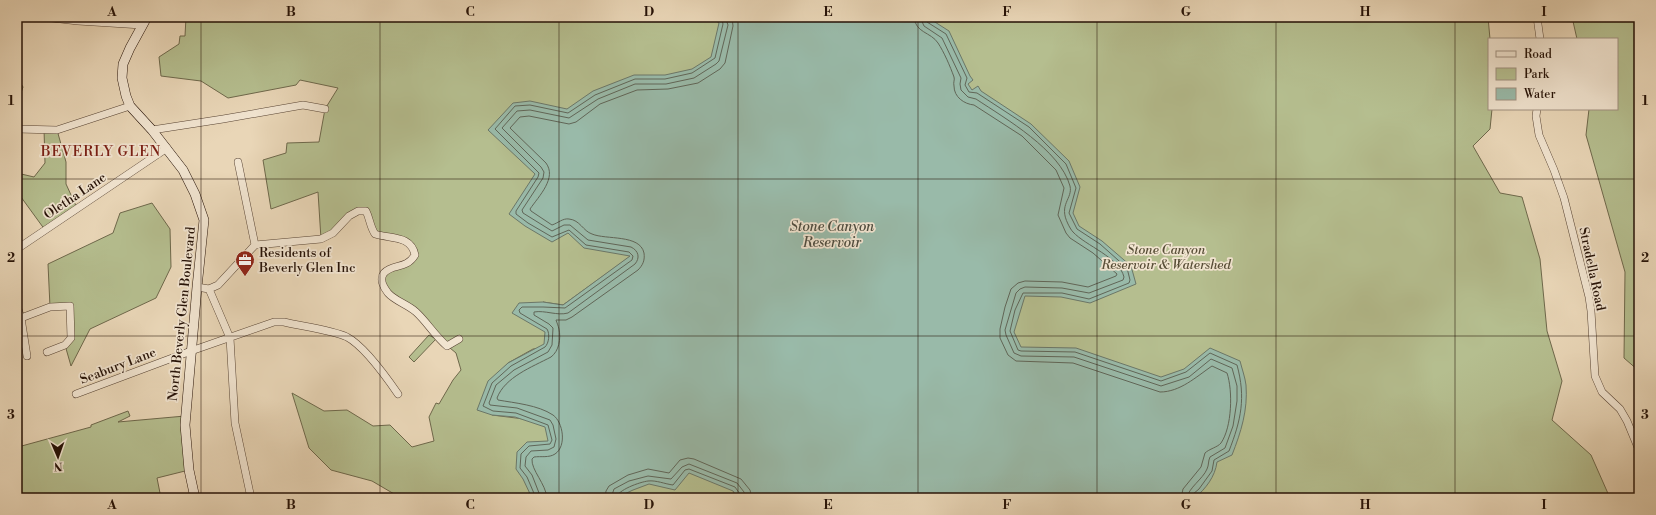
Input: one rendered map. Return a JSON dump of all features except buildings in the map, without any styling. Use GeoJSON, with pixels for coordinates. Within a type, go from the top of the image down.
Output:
{"type":"FeatureCollection","features":[{"type":"Feature","properties":{"kind":"main road","name":"North Beverly Glen Boulevard"},"geometry":{"type":"LineString","coordinates":[[144,21],[123,64],[122,78],[126,96],[130,106],[152,130],[183,170],[195,194],[204,220],[185,425],[189,470],[195,498]]}},
{"type":"Feature","properties":{"kind":"street"},"geometry":{"type":"LineString","coordinates":[[43,17],[144,21]]}},
{"type":"Feature","properties":{"kind":"street"},"geometry":{"type":"LineString","coordinates":[[1537,17],[1540,38]]}},
{"type":"Feature","properties":{"kind":"street"},"geometry":{"type":"LineString","coordinates":[[152,130],[303,105],[325,109]]}},
{"type":"Feature","properties":{"kind":"street"},"geometry":{"type":"LineString","coordinates":[[17,129],[58,130],[130,106]]}},
{"type":"Feature","properties":{"kind":"street","name":"Stradella Road"},"geometry":{"type":"LineString","coordinates":[[1537,110],[1536,116],[1539,135],[1564,198],[1589,297],[1594,376],[1602,392],[1620,409],[1627,421],[1639,450]]}},
{"type":"Feature","properties":{"kind":"street","name":"Oletha Lane"},"geometry":{"type":"LineString","coordinates":[[17,249],[166,148]]}},
{"type":"Feature","properties":{"kind":"street"},"geometry":{"type":"LineString","coordinates":[[238,162],[255,245]]}},
{"type":"Feature","properties":{"kind":"street"},"geometry":{"type":"LineString","coordinates":[[197,288],[209,289],[218,285],[255,245],[321,239],[333,233],[349,216],[358,210],[366,211],[370,218],[370,228],[375,234],[406,240],[413,247],[415,255],[411,261],[404,266],[385,272],[382,276],[382,282],[388,293],[416,312],[438,338],[447,346],[459,338]]}},
{"type":"Feature","properties":{"kind":"street"},"geometry":{"type":"LineString","coordinates":[[209,289],[230,338],[235,423],[251,498]]}},
{"type":"Feature","properties":{"kind":"street"},"geometry":{"type":"LineString","coordinates":[[17,306],[21,318],[27,356]]}},
{"type":"Feature","properties":{"kind":"street"},"geometry":{"type":"LineString","coordinates":[[21,318],[50,307],[70,306],[71,338],[65,345],[47,352]]}},
{"type":"Feature","properties":{"kind":"street","name":"Seabury Lane"},"geometry":{"type":"LineString","coordinates":[[76,394],[274,322],[284,322],[339,334],[353,342],[388,378],[398,394]]}},
{"type":"Feature","properties":{"kind":"green space"},"geometry":{"type":"Polygon","coordinates":[[[186,17],[780,17],[631,256],[563,305],[543,302],[603,341],[533,349],[508,363],[504,367],[492,415],[548,422],[554,498],[401,498],[372,481],[331,470],[309,448],[292,393],[324,411],[347,410],[373,426],[390,425],[412,447],[434,441],[429,417],[436,403],[439,404],[453,380],[461,370],[456,353],[438,338],[430,327],[388,293],[382,276],[411,261],[413,247],[375,234],[370,218],[358,211],[321,239],[318,192],[271,209],[263,160],[286,153],[287,143],[319,142],[325,109],[338,88],[300,80],[296,85],[228,98],[201,81],[161,76],[159,57],[179,44],[180,36],[185,36],[186,17]]]}},
{"type":"Feature","properties":{"kind":"green space","name":"Stone Canyon Reservoir & Watershed"},"geometry":{"type":"Polygon","coordinates":[[[792,17],[1488,17],[1490,38],[1488,38],[1488,110],[1492,110],[1490,129],[1473,146],[1500,193],[1522,197],[1540,259],[1547,331],[1562,381],[1552,420],[1591,455],[1610,498],[810,498],[792,17]]]}},
{"type":"Feature","properties":{"kind":"green space"},"geometry":{"type":"Polygon","coordinates":[[[1572,17],[1639,17],[1639,371],[1624,358],[1625,272],[1586,135],[1589,110],[1618,110],[1618,38],[1577,38],[1572,17]]]}},
{"type":"Feature","properties":{"kind":"green space"},"geometry":{"type":"Polygon","coordinates":[[[18,57],[20,82],[23,87],[17,105],[18,57]]]}},
{"type":"Feature","properties":{"kind":"green space"},"geometry":{"type":"Polygon","coordinates":[[[44,129],[57,130],[66,162],[66,184],[77,208],[45,230],[21,197],[17,199],[17,173],[34,177],[45,163],[44,129]]]}},
{"type":"Feature","properties":{"kind":"green space"},"geometry":{"type":"Polygon","coordinates":[[[152,203],[170,229],[171,267],[156,298],[90,329],[71,366],[65,345],[71,338],[70,306],[50,307],[48,264],[113,233],[120,213],[152,203]]]}},
{"type":"Feature","properties":{"kind":"green space"},"geometry":{"type":"Polygon","coordinates":[[[429,335],[436,339],[414,362],[409,357],[429,335]]]}},
{"type":"Feature","properties":{"kind":"green space"},"geometry":{"type":"Polygon","coordinates":[[[128,411],[130,416],[118,422],[185,416],[189,470],[157,478],[161,498],[17,498],[17,413],[21,416],[18,447],[91,427],[91,425],[128,411]]]}},
{"type":"Feature","properties":{"kind":"green space"},"geometry":{"type":"Polygon","coordinates":[[[702,450],[731,462],[734,493],[738,498],[616,498],[702,450]]]}},
{"type":"Feature","properties":{"kind":"water","name":"Stone Canyon Reservoir"},"geometry":{"type":"Polygon","coordinates":[[[711,17],[927,17],[949,31],[973,80],[968,84],[972,90],[978,86],[981,91],[1031,124],[1069,161],[1080,187],[1073,213],[1079,226],[1102,241],[1131,266],[1136,284],[1090,303],[1061,297],[1025,296],[1014,332],[1021,347],[1076,348],[1161,377],[1184,369],[1210,348],[1240,361],[1246,382],[1246,403],[1241,429],[1232,455],[1217,462],[1212,477],[1199,494],[1195,498],[738,498],[733,491],[689,473],[675,490],[649,484],[616,498],[589,498],[582,496],[532,498],[523,479],[516,469],[517,452],[527,442],[548,441],[545,427],[515,417],[492,415],[477,410],[488,381],[508,363],[544,344],[545,332],[512,313],[519,303],[543,302],[563,305],[630,256],[584,248],[568,233],[552,242],[525,226],[509,214],[535,174],[488,130],[513,103],[530,101],[567,109],[593,91],[634,75],[665,75],[692,69],[711,57],[719,23],[711,17]]]}},
{"type":"Feature","properties":{"kind":"place","name":"Residents of Beverly Glen Inc"},"geometry":{"type":"Point","coordinates":[245,277]}},
{"type":"Feature","properties":{"kind":"district","name":"BEVERLY GLEN"},"geometry":{"type":"Point","coordinates":[101,152]}}]}
